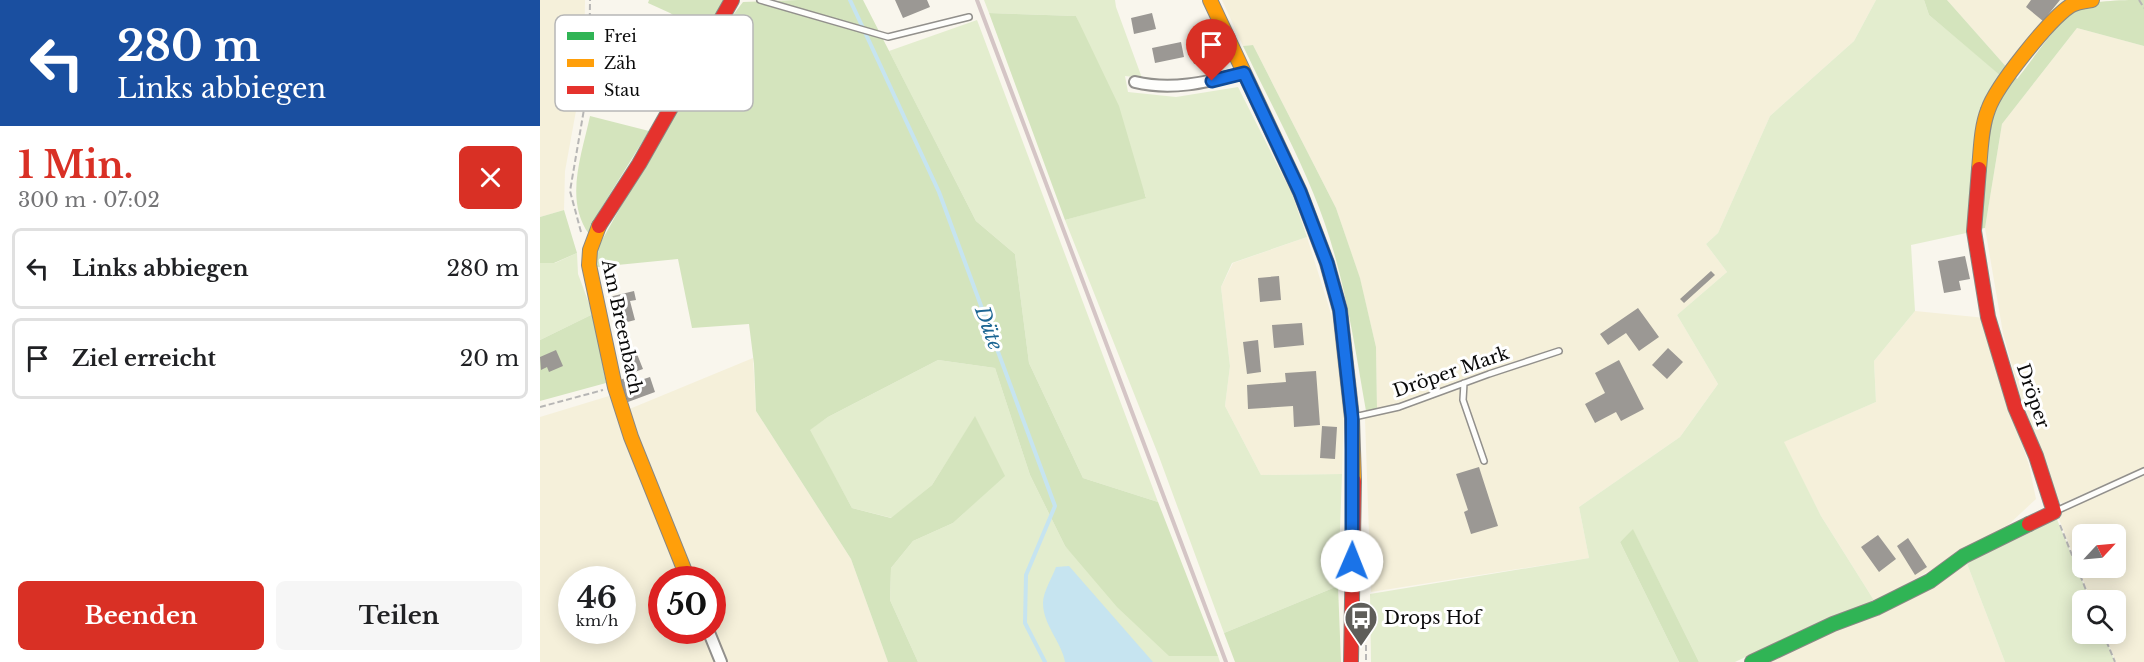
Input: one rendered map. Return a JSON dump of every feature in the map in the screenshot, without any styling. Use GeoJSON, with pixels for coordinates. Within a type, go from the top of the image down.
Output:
{"type":"FeatureCollection","features":[{"type":"Feature","properties":{"kind":"street","name":"Am Breenbach"},"geometry":{"type":"LineString","coordinates":[[724,15],[732,0]]}},
{"type":"Feature","properties":{"kind":"street"},"geometry":{"type":"LineString","coordinates":[[1210,0],[1300,192],[1327,263],[1340,310],[1352,418],[1354,496],[1350,662]]}},
{"type":"Feature","properties":{"kind":"street","name":"Dröper"},"geometry":{"type":"LineString","coordinates":[[2054,512],[2036,456],[2015,407],[1988,317],[1974,231],[1983,126],[1988,108],[2022,57],[2060,14],[2072,4],[2092,0]]}},
{"type":"Feature","properties":{"kind":"street"},"geometry":{"type":"LineString","coordinates":[[1135,82],[1155,87],[1196,84],[1244,73]]}},
{"type":"Feature","properties":{"kind":"street","name":"Am Breenbach"},"geometry":{"type":"LineString","coordinates":[[669,111],[637,168],[605,213],[588,252],[615,387],[631,437],[683,566]]}},
{"type":"Feature","properties":{"kind":"street"},"geometry":{"type":"LineString","coordinates":[[1752,662],[1833,624],[1876,608],[1930,581],[1964,556],[2054,512]]}},
{"type":"Feature","properties":{"kind":"street"},"geometry":{"type":"LineString","coordinates":[[714,644],[721,662]]}},
{"type":"Feature","properties":{"kind":"lane"},"geometry":{"type":"LineString","coordinates":[[760,0],[888,37],[969,17]]}},
{"type":"Feature","properties":{"kind":"lane","name":"Dröper Mark"},"geometry":{"type":"LineString","coordinates":[[1352,418],[1389,410],[1559,351]]}},
{"type":"Feature","properties":{"kind":"lane"},"geometry":{"type":"LineString","coordinates":[[1464,383],[1463,400],[1484,461]]}},
{"type":"Feature","properties":{"kind":"lane"},"geometry":{"type":"LineString","coordinates":[[2054,512],[2144,471]]}},
{"type":"Feature","properties":{"kind":"path"},"geometry":{"type":"LineString","coordinates":[[590,0],[590,15]]}},
{"type":"Feature","properties":{"kind":"path"},"geometry":{"type":"LineString","coordinates":[[2139,0],[2144,8]]}},
{"type":"Feature","properties":{"kind":"path"},"geometry":{"type":"LineString","coordinates":[[584,111],[570,191],[577,225],[588,252]]}},
{"type":"Feature","properties":{"kind":"path"},"geometry":{"type":"LineString","coordinates":[[540,407],[615,387]]}},
{"type":"Feature","properties":{"kind":"path"},"geometry":{"type":"LineString","coordinates":[[2054,512],[2086,590]]}},
{"type":"Feature","properties":{"kind":"path"},"geometry":{"type":"LineString","coordinates":[[2108,644],[2115,662]]}},
{"type":"Feature","properties":{"kind":"shaded area"},"geometry":{"type":"Polygon","coordinates":[[[540,0],[585,0],[585,15],[555,15],[555,111],[576,111],[565,171],[564,210],[540,217],[540,0]]]}},
{"type":"Feature","properties":{"kind":"shaded area"},"geometry":{"type":"Polygon","coordinates":[[[1222,0],[1876,0],[1854,41],[1770,116],[1718,233],[1706,244],[1727,272],[1677,315],[1718,384],[1680,437],[1579,507],[1589,558],[1371,592],[1365,419],[1377,410],[1376,347],[1360,279],[1336,208],[1253,45],[1243,46],[1222,0]]]}},
{"type":"Feature","properties":{"kind":"shaded area"},"geometry":{"type":"Polygon","coordinates":[[[1947,0],[2070,0],[2009,70],[1947,0]]]}},
{"type":"Feature","properties":{"kind":"shaded area"},"geometry":{"type":"Polygon","coordinates":[[[2077,28],[2144,46],[2144,467],[2063,503],[2055,501],[2026,417],[2003,333],[1985,228],[2002,124],[2077,28]]]}},
{"type":"Feature","properties":{"kind":"shaded area"},"geometry":{"type":"Polygon","coordinates":[[[1307,237],[1332,317],[1344,401],[1342,474],[1261,475],[1225,406],[1230,366],[1221,287],[1233,263],[1307,237]]]}},
{"type":"Feature","properties":{"kind":"shaded area"},"geometry":{"type":"Polygon","coordinates":[[[1915,311],[1986,318],[2010,408],[2029,465],[2036,499],[2006,527],[1875,602],[1821,516],[1783,442],[1876,402],[1874,361],[1915,311]]]}},
{"type":"Feature","properties":{"kind":"shaded area"},"geometry":{"type":"Polygon","coordinates":[[[753,358],[756,411],[851,559],[888,662],[726,662],[719,644],[726,644],[726,566],[688,566],[627,410],[753,358]]]}},
{"type":"Feature","properties":{"kind":"shaded area"},"geometry":{"type":"Polygon","coordinates":[[[609,396],[678,566],[648,566],[648,644],[709,644],[716,662],[540,662],[540,417],[609,396]]]}},
{"type":"Feature","properties":{"kind":"shaded area"},"geometry":{"type":"Polygon","coordinates":[[[2144,476],[2144,662],[2116,662],[2109,644],[2126,644],[2126,590],[2087,590],[2082,578],[2126,578],[2126,524],[2072,524],[2072,552],[2057,514],[2144,476]]]}},
{"type":"Feature","properties":{"kind":"shaded area"},"geometry":{"type":"Polygon","coordinates":[[[1964,556],[2005,662],[1757,662],[1964,556]]]}},
{"type":"Feature","properties":{"kind":"green space"},"geometry":{"type":"Polygon","coordinates":[[[649,0],[728,0],[719,15],[673,15],[648,3],[649,0]]]}},
{"type":"Feature","properties":{"kind":"green space"},"geometry":{"type":"Polygon","coordinates":[[[863,0],[976,221],[1015,254],[1029,363],[1083,478],[1158,502],[1218,656],[1169,656],[1117,607],[1065,546],[1030,475],[995,368],[938,360],[828,417],[810,430],[852,508],[891,518],[932,485],[975,416],[1005,476],[953,523],[913,541],[891,568],[890,600],[918,662],[888,662],[851,559],[756,411],[749,324],[692,328],[678,259],[597,267],[596,251],[674,111],[753,111],[753,15],[733,15],[743,2],[863,0]]]}},
{"type":"Feature","properties":{"kind":"green space"},"geometry":{"type":"Polygon","coordinates":[[[984,0],[1115,0],[1142,78],[1125,76],[1128,92],[1176,97],[1238,87],[1292,194],[1307,237],[1232,263],[1221,287],[1230,366],[1225,406],[1261,475],[1342,474],[1338,586],[1224,633],[1158,454],[1065,220],[1146,197],[1076,16],[989,13],[984,0]]]}},
{"type":"Feature","properties":{"kind":"green space"},"geometry":{"type":"Polygon","coordinates":[[[1876,0],[1924,0],[1929,15],[2003,77],[1971,232],[1911,245],[1915,311],[1874,361],[1876,402],[1784,442],[1821,516],[1875,602],[1779,641],[1735,662],[1699,662],[1633,530],[1620,542],[1679,662],[1371,662],[1370,594],[1589,558],[1579,507],[1680,437],[1718,384],[1677,315],[1727,272],[1706,244],[1718,233],[1770,116],[1854,41],[1876,0]]]}},
{"type":"Feature","properties":{"kind":"green space"},"geometry":{"type":"Polygon","coordinates":[[[1924,0],[1947,0],[2017,79],[2055,30],[2079,7],[2101,2],[2144,0],[2144,46],[2077,28],[2002,124],[1985,228],[1978,229],[1988,119],[2008,82],[1929,15],[1924,0]]]}},
{"type":"Feature","properties":{"kind":"green space"},"geometry":{"type":"Polygon","coordinates":[[[989,13],[1076,16],[1119,106],[1146,198],[1065,220],[989,13]]]}},
{"type":"Feature","properties":{"kind":"green space"},"geometry":{"type":"Polygon","coordinates":[[[977,20],[1158,502],[1083,478],[1029,363],[1015,254],[976,221],[889,51],[977,20]]]}},
{"type":"Feature","properties":{"kind":"green space"},"geometry":{"type":"Polygon","coordinates":[[[1253,45],[1336,208],[1360,278],[1376,347],[1377,410],[1366,411],[1339,270],[1325,224],[1287,134],[1243,46],[1253,45]]]}},
{"type":"Feature","properties":{"kind":"green space"},"geometry":{"type":"Polygon","coordinates":[[[590,116],[649,131],[600,210],[589,234],[577,207],[576,192],[577,176],[590,116]]]}},
{"type":"Feature","properties":{"kind":"green space"},"geometry":{"type":"Polygon","coordinates":[[[564,210],[577,253],[554,263],[540,263],[540,217],[564,210]]]}},
{"type":"Feature","properties":{"kind":"green space"},"geometry":{"type":"Polygon","coordinates":[[[577,253],[578,274],[593,314],[540,340],[540,263],[555,263],[577,253]]]}},
{"type":"Feature","properties":{"kind":"green space"},"geometry":{"type":"Polygon","coordinates":[[[593,314],[606,383],[540,401],[540,340],[593,314]]]}},
{"type":"Feature","properties":{"kind":"green space"},"geometry":{"type":"Polygon","coordinates":[[[938,360],[995,368],[1030,475],[1065,546],[1169,655],[1218,656],[1220,662],[918,662],[890,600],[891,568],[913,541],[953,523],[1004,476],[975,417],[932,485],[892,518],[852,508],[809,430],[828,417],[938,360]]]}},
{"type":"Feature","properties":{"kind":"green space"},"geometry":{"type":"Polygon","coordinates":[[[2054,512],[2072,556],[2072,578],[2081,578],[2086,590],[2072,590],[2072,644],[2108,644],[2115,662],[2005,662],[1964,556],[2054,512]]]}},
{"type":"Feature","properties":{"kind":"green space"},"geometry":{"type":"Polygon","coordinates":[[[1633,529],[1699,662],[1679,662],[1620,542],[1633,529]]]}},
{"type":"Feature","properties":{"kind":"green space"},"geometry":{"type":"Polygon","coordinates":[[[1338,586],[1341,662],[1235,662],[1224,633],[1338,586]]]}},
{"type":"Feature","properties":{"kind":"water"},"geometry":{"type":"Polygon","coordinates":[[[1069,566],[1153,662],[1065,662],[1046,619],[1043,599],[1056,567],[1069,566]]]}},
{"type":"Feature","properties":{"kind":"building"},"geometry":{"type":"Polygon","coordinates":[[[895,0],[927,0],[930,7],[903,18],[895,0]]]}},
{"type":"Feature","properties":{"kind":"building"},"geometry":{"type":"Polygon","coordinates":[[[2031,0],[2060,0],[2043,21],[2026,7],[2031,0]]]}},
{"type":"Feature","properties":{"kind":"building"},"geometry":{"type":"Polygon","coordinates":[[[1152,13],[1156,29],[1134,34],[1131,18],[1152,13]]]}},
{"type":"Feature","properties":{"kind":"building"},"geometry":{"type":"Polygon","coordinates":[[[1205,34],[1211,60],[1194,64],[1187,39],[1205,34]]]}},
{"type":"Feature","properties":{"kind":"building"},"geometry":{"type":"Polygon","coordinates":[[[1181,42],[1184,57],[1155,63],[1152,48],[1181,42]]]}},
{"type":"Feature","properties":{"kind":"building"},"geometry":{"type":"Polygon","coordinates":[[[1965,256],[1970,279],[1959,281],[1961,290],[1944,293],[1938,261],[1965,256]]]}},
{"type":"Feature","properties":{"kind":"building"},"geometry":{"type":"Polygon","coordinates":[[[1711,271],[1715,275],[1684,303],[1680,299],[1711,271]]]}},
{"type":"Feature","properties":{"kind":"building"},"geometry":{"type":"Polygon","coordinates":[[[1279,276],[1281,300],[1260,302],[1258,278],[1279,276]]]}},
{"type":"Feature","properties":{"kind":"building"},"geometry":{"type":"Polygon","coordinates":[[[634,291],[636,300],[630,301],[635,320],[616,325],[609,297],[634,291]]]}},
{"type":"Feature","properties":{"kind":"building"},"geometry":{"type":"Polygon","coordinates":[[[1638,308],[1659,337],[1639,351],[1626,333],[1608,345],[1600,334],[1638,308]]]}},
{"type":"Feature","properties":{"kind":"building"},"geometry":{"type":"Polygon","coordinates":[[[1302,323],[1304,345],[1274,348],[1272,325],[1302,323]]]}},
{"type":"Feature","properties":{"kind":"building"},"geometry":{"type":"Polygon","coordinates":[[[1258,340],[1261,372],[1247,374],[1243,342],[1258,340]]]}},
{"type":"Feature","properties":{"kind":"building"},"geometry":{"type":"Polygon","coordinates":[[[1668,348],[1683,362],[1667,379],[1652,365],[1668,348]]]}},
{"type":"Feature","properties":{"kind":"building"},"geometry":{"type":"Polygon","coordinates":[[[635,349],[643,369],[629,374],[621,355],[635,349]]]}},
{"type":"Feature","properties":{"kind":"building"},"geometry":{"type":"Polygon","coordinates":[[[556,350],[563,366],[549,372],[547,367],[541,370],[540,357],[556,350]]]}},
{"type":"Feature","properties":{"kind":"building"},"geometry":{"type":"Polygon","coordinates":[[[1619,360],[1644,409],[1621,421],[1616,412],[1595,423],[1585,404],[1605,393],[1595,373],[1619,360]]]}},
{"type":"Feature","properties":{"kind":"building"},"geometry":{"type":"Polygon","coordinates":[[[1316,371],[1320,425],[1294,427],[1293,406],[1248,409],[1247,385],[1286,382],[1285,373],[1316,371]]]}},
{"type":"Feature","properties":{"kind":"building"},"geometry":{"type":"Polygon","coordinates":[[[635,374],[638,381],[650,377],[655,392],[628,402],[620,380],[635,374]]]}},
{"type":"Feature","properties":{"kind":"building"},"geometry":{"type":"Polygon","coordinates":[[[1322,426],[1337,427],[1335,459],[1320,458],[1322,426]]]}},
{"type":"Feature","properties":{"kind":"building"},"geometry":{"type":"Polygon","coordinates":[[[1479,467],[1498,526],[1471,534],[1464,512],[1468,510],[1456,474],[1479,467]]]}},
{"type":"Feature","properties":{"kind":"building"},"geometry":{"type":"Polygon","coordinates":[[[1878,535],[1896,559],[1879,572],[1861,547],[1878,535]]]}},
{"type":"Feature","properties":{"kind":"building"},"geometry":{"type":"Polygon","coordinates":[[[1908,538],[1927,567],[1915,575],[1897,546],[1908,538]]]}},
{"type":"Feature","properties":{"kind":"waterway","name":"Düte"},"geometry":{"type":"LineString","coordinates":[[850,0],[939,192],[1055,506],[1026,575],[1025,623],[1045,662]]}},
{"type":"Feature","properties":{"kind":"railway"},"geometry":{"type":"LineString","coordinates":[[977,0],[1226,662]]}},
{"type":"Feature","properties":{"kind":"traffic: fast"},"geometry":{"type":"LineString","coordinates":[[1752,662],[1833,624],[1876,608],[1930,581],[1964,556],[2029,524]]}},
{"type":"Feature","properties":{"kind":"traffic: slow"},"geometry":{"type":"LineString","coordinates":[[1210,0],[1300,192],[1327,263],[1340,310],[1352,418],[1354,481]]}},
{"type":"Feature","properties":{"kind":"traffic: slow"},"geometry":{"type":"LineString","coordinates":[[1979,169],[1986,117],[2001,86],[2049,25],[2072,5],[2092,0]]}},
{"type":"Feature","properties":{"kind":"traffic: slow"},"geometry":{"type":"LineString","coordinates":[[599,226],[590,250],[589,265],[615,387],[631,437],[683,566]]}},
{"type":"Feature","properties":{"kind":"traffic: jam"},"geometry":{"type":"LineString","coordinates":[[723,15],[732,0]]}},
{"type":"Feature","properties":{"kind":"traffic: jam"},"geometry":{"type":"LineString","coordinates":[[599,226],[639,164],[669,111]]}},
{"type":"Feature","properties":{"kind":"traffic: jam"},"geometry":{"type":"LineString","coordinates":[[1979,169],[1974,231],[1988,317],[2015,407],[2036,456],[2054,512],[2029,524]]}},
{"type":"Feature","properties":{"kind":"traffic: jam"},"geometry":{"type":"LineString","coordinates":[[1351,662],[1354,481]]}},
{"type":"Feature","properties":{"kind":"place","name":"Drops Hof"},"geometry":{"type":"Point","coordinates":[1361,647]}},
{"type":"Feature","properties":{"kind":"route"},"geometry":{"type":"LineString","coordinates":[[1212,81],[1244,73],[1300,192],[1327,263],[1340,310],[1352,418],[1354,496],[1352,561]]}}]}
